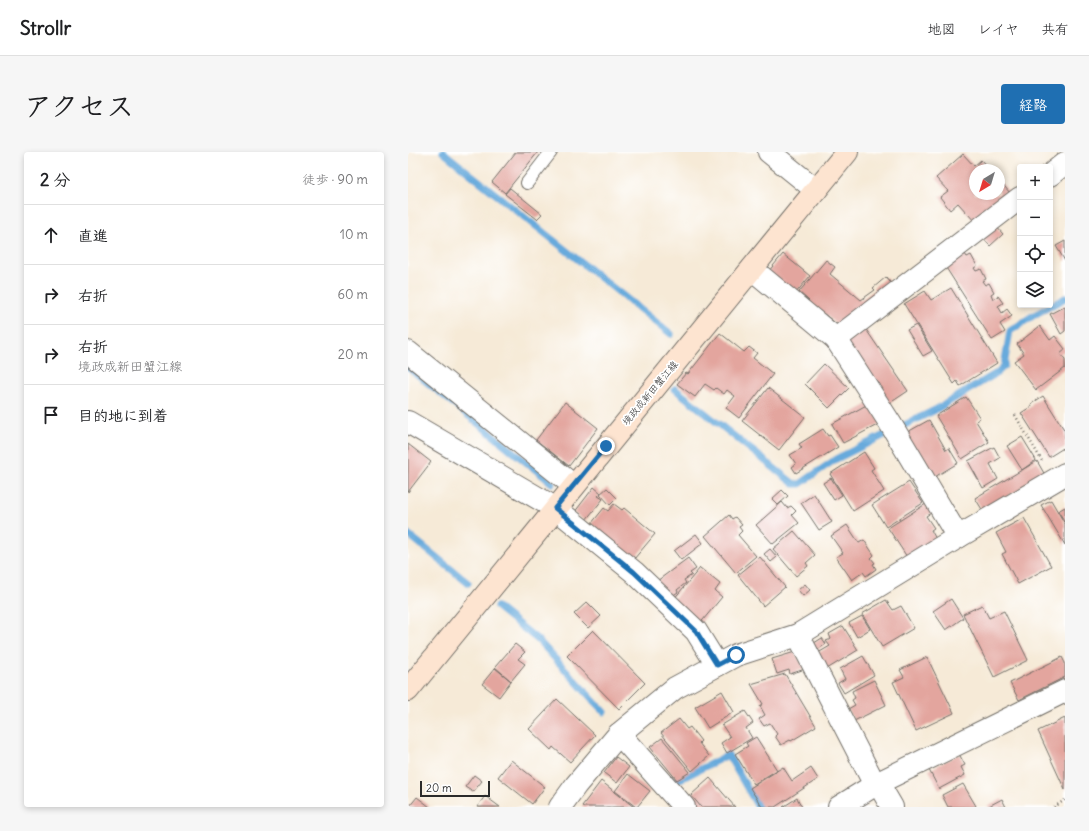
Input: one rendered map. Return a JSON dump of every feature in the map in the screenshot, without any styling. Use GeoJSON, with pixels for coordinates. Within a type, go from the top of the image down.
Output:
{"type":"FeatureCollection","features":[{"type":"Feature","properties":{"kind":"main road","name":"境政成新田蟹江線"},"geometry":{"type":"LineString","coordinates":[[408,690],[847,152]]}},
{"type":"Feature","properties":{"kind":"street"},"geometry":{"type":"LineString","coordinates":[[769,152],[816,190]]}},
{"type":"Feature","properties":{"kind":"street"},"geometry":{"type":"LineString","coordinates":[[836,339],[1017,200]]}},
{"type":"Feature","properties":{"kind":"street"},"geometry":{"type":"LineString","coordinates":[[752,269],[836,339],[895,431],[958,537]]}},
{"type":"Feature","properties":{"kind":"street"},"geometry":{"type":"LineString","coordinates":[[408,352],[574,486]]}},
{"type":"Feature","properties":{"kind":"street"},"geometry":{"type":"LineString","coordinates":[[408,422],[555,508],[634,572],[696,631],[717,665]]}},
{"type":"Feature","properties":{"kind":"street"},"geometry":{"type":"LineString","coordinates":[[560,807],[618,734],[675,688],[736,655],[798,635],[958,537],[1059,478]]}},
{"type":"Feature","properties":{"kind":"street"},"geometry":{"type":"LineString","coordinates":[[798,635],[877,784],[892,807]]}},
{"type":"Feature","properties":{"kind":"street"},"geometry":{"type":"LineString","coordinates":[[839,807],[877,784],[1065,691]]}},
{"type":"Feature","properties":{"kind":"street"},"geometry":{"type":"LineString","coordinates":[[618,734],[684,807]]}},
{"type":"Feature","properties":{"kind":"lane"},"geometry":{"type":"LineString","coordinates":[[527,183],[551,152]]}},
{"type":"Feature","properties":{"kind":"path"},"geometry":{"type":"LineString","coordinates":[[1015,415],[1059,478]]}},
{"type":"Feature","properties":{"kind":"path"},"geometry":{"type":"LineString","coordinates":[[1054,807],[1065,800]]}},
{"type":"Feature","properties":{"kind":"building"},"geometry":{"type":"Polygon","coordinates":[[[516,152],[538,152],[505,193],[492,182],[516,152]]]}},
{"type":"Feature","properties":{"kind":"building"},"geometry":{"type":"Polygon","coordinates":[[[963,154],[972,164],[969,164],[969,200],[1002,200],[976,223],[958,203],[950,210],[940,197],[948,191],[936,178],[963,154]]]}},
{"type":"Feature","properties":{"kind":"building"},"geometry":{"type":"Polygon","coordinates":[[[981,160],[985,164],[976,164],[981,160]]]}},
{"type":"Feature","properties":{"kind":"building"},"geometry":{"type":"Polygon","coordinates":[[[1005,187],[1010,193],[1005,197],[1005,187]]]}},
{"type":"Feature","properties":{"kind":"building"},"geometry":{"type":"Polygon","coordinates":[[[510,188],[542,214],[537,219],[505,194],[510,188]]]}},
{"type":"Feature","properties":{"kind":"building"},"geometry":{"type":"Polygon","coordinates":[[[994,224],[1003,234],[990,246],[981,236],[994,224]]]}},
{"type":"Feature","properties":{"kind":"building"},"geometry":{"type":"Polygon","coordinates":[[[1065,241],[1065,261],[1056,246],[1065,241]]]}},
{"type":"Feature","properties":{"kind":"building"},"geometry":{"type":"Polygon","coordinates":[[[963,251],[967,257],[971,255],[977,266],[974,268],[976,271],[981,269],[986,279],[982,281],[985,285],[989,283],[994,292],[991,294],[993,299],[998,296],[1003,303],[998,306],[1002,313],[1007,309],[1012,316],[1000,324],[1005,332],[992,340],[943,263],[963,251]]]}},
{"type":"Feature","properties":{"kind":"building"},"geometry":{"type":"Polygon","coordinates":[[[783,254],[810,276],[795,294],[768,272],[783,254]]]}},
{"type":"Feature","properties":{"kind":"building"},"geometry":{"type":"Polygon","coordinates":[[[826,260],[835,267],[830,274],[861,300],[875,290],[873,288],[886,277],[894,287],[839,326],[823,313],[820,317],[806,305],[809,301],[799,292],[826,260]]]}},
{"type":"Feature","properties":{"kind":"building"},"geometry":{"type":"Polygon","coordinates":[[[951,288],[997,363],[960,386],[957,381],[954,384],[904,304],[925,291],[931,300],[951,288]]]}},
{"type":"Feature","properties":{"kind":"building"},"geometry":{"type":"Polygon","coordinates":[[[1065,306],[1065,331],[1061,334],[1050,314],[1065,306]]]}},
{"type":"Feature","properties":{"kind":"building"},"geometry":{"type":"Polygon","coordinates":[[[916,325],[932,351],[923,356],[907,330],[916,325]]]}},
{"type":"Feature","properties":{"kind":"building"},"geometry":{"type":"Polygon","coordinates":[[[1040,326],[1050,340],[1055,336],[1065,349],[1060,354],[1065,360],[1065,368],[1036,390],[1014,361],[1024,354],[1017,344],[1040,326]]]}},
{"type":"Feature","properties":{"kind":"building"},"geometry":{"type":"Polygon","coordinates":[[[865,328],[908,391],[887,405],[845,342],[865,328]]]}},
{"type":"Feature","properties":{"kind":"building"},"geometry":{"type":"Polygon","coordinates":[[[720,333],[744,352],[749,347],[757,353],[753,358],[773,374],[739,418],[726,408],[735,396],[727,390],[724,394],[716,388],[714,390],[705,384],[695,397],[677,384],[686,373],[688,374],[720,333]]]}},
{"type":"Feature","properties":{"kind":"building"},"geometry":{"type":"Polygon","coordinates":[[[824,364],[849,388],[829,408],[805,384],[824,364]]]}},
{"type":"Feature","properties":{"kind":"building"},"geometry":{"type":"Polygon","coordinates":[[[768,388],[805,417],[779,450],[742,421],[768,388]]]}},
{"type":"Feature","properties":{"kind":"building"},"geometry":{"type":"Polygon","coordinates":[[[1043,396],[1065,431],[1065,447],[1049,457],[1021,413],[1043,396]]]}},
{"type":"Feature","properties":{"kind":"building"},"geometry":{"type":"Polygon","coordinates":[[[966,397],[980,418],[976,421],[989,442],[962,459],[936,416],[966,397]]]}},
{"type":"Feature","properties":{"kind":"building"},"geometry":{"type":"Polygon","coordinates":[[[565,402],[598,428],[569,466],[536,440],[565,402]]]}},
{"type":"Feature","properties":{"kind":"building"},"geometry":{"type":"Polygon","coordinates":[[[870,403],[881,423],[843,443],[832,424],[870,403]]]}},
{"type":"Feature","properties":{"kind":"building"},"geometry":{"type":"Polygon","coordinates":[[[929,420],[946,450],[949,448],[958,463],[933,478],[904,434],[929,420]]]}},
{"type":"Feature","properties":{"kind":"building"},"geometry":{"type":"Polygon","coordinates":[[[823,429],[828,436],[830,435],[838,447],[796,473],[792,467],[796,464],[790,455],[802,448],[799,444],[823,429]]]}},
{"type":"Feature","properties":{"kind":"building"},"geometry":{"type":"Polygon","coordinates":[[[1022,437],[1036,460],[1022,470],[1007,446],[1022,437]]]}},
{"type":"Feature","properties":{"kind":"building"},"geometry":{"type":"Polygon","coordinates":[[[408,444],[431,462],[408,492],[408,444]]]}},
{"type":"Feature","properties":{"kind":"building"},"geometry":{"type":"Polygon","coordinates":[[[994,447],[1000,458],[990,464],[998,479],[983,488],[968,461],[994,447]]]}},
{"type":"Feature","properties":{"kind":"building"},"geometry":{"type":"Polygon","coordinates":[[[864,452],[874,468],[871,470],[884,491],[853,511],[830,474],[864,452]]]}},
{"type":"Feature","properties":{"kind":"building"},"geometry":{"type":"Polygon","coordinates":[[[1037,461],[1045,475],[983,511],[975,498],[1037,461]]]}},
{"type":"Feature","properties":{"kind":"building"},"geometry":{"type":"Polygon","coordinates":[[[831,478],[842,495],[834,500],[823,483],[831,478]]]}},
{"type":"Feature","properties":{"kind":"building"},"geometry":{"type":"Polygon","coordinates":[[[909,482],[923,503],[886,527],[872,505],[909,482]]]}},
{"type":"Feature","properties":{"kind":"building"},"geometry":{"type":"Polygon","coordinates":[[[594,487],[601,493],[598,496],[603,499],[585,521],[574,513],[594,487]]]}},
{"type":"Feature","properties":{"kind":"building"},"geometry":{"type":"Polygon","coordinates":[[[607,488],[617,498],[610,505],[600,494],[607,488]]]}},
{"type":"Feature","properties":{"kind":"building"},"geometry":{"type":"Polygon","coordinates":[[[782,490],[788,496],[778,505],[772,499],[782,490]]]}},
{"type":"Feature","properties":{"kind":"building"},"geometry":{"type":"Polygon","coordinates":[[[814,494],[832,522],[819,530],[801,503],[814,494]]]}},
{"type":"Feature","properties":{"kind":"building"},"geometry":{"type":"Polygon","coordinates":[[[932,500],[938,509],[926,516],[934,528],[931,530],[936,539],[907,557],[888,528],[932,500]]]}},
{"type":"Feature","properties":{"kind":"building"},"geometry":{"type":"Polygon","coordinates":[[[1051,500],[1065,524],[1065,545],[1041,505],[1051,500]]]}},
{"type":"Feature","properties":{"kind":"building"},"geometry":{"type":"Polygon","coordinates":[[[782,502],[787,508],[791,506],[796,511],[792,515],[799,523],[773,544],[756,525],[782,502]]]}},
{"type":"Feature","properties":{"kind":"building"},"geometry":{"type":"Polygon","coordinates":[[[614,504],[622,510],[624,508],[655,534],[634,559],[591,524],[604,508],[608,511],[614,504]]]}},
{"type":"Feature","properties":{"kind":"building"},"geometry":{"type":"Polygon","coordinates":[[[1065,507],[1065,522],[1058,511],[1065,507]]]}},
{"type":"Feature","properties":{"kind":"building"},"geometry":{"type":"Polygon","coordinates":[[[729,515],[732,519],[735,517],[742,525],[739,527],[742,531],[738,535],[756,556],[736,573],[705,536],[729,515]]]}},
{"type":"Feature","properties":{"kind":"building"},"geometry":{"type":"Polygon","coordinates":[[[1024,518],[1051,566],[1018,584],[1002,554],[1006,552],[996,533],[1024,518]]]}},
{"type":"Feature","properties":{"kind":"building"},"geometry":{"type":"Polygon","coordinates":[[[847,525],[859,543],[864,540],[874,555],[871,558],[875,563],[873,564],[876,569],[866,576],[863,572],[852,580],[836,557],[843,553],[831,536],[847,525]]]}},
{"type":"Feature","properties":{"kind":"building"},"geometry":{"type":"Polygon","coordinates":[[[794,531],[815,555],[806,563],[808,566],[796,576],[773,549],[794,531]]]}},
{"type":"Feature","properties":{"kind":"building"},"geometry":{"type":"Polygon","coordinates":[[[696,534],[703,543],[681,560],[674,551],[696,534]]]}},
{"type":"Feature","properties":{"kind":"building"},"geometry":{"type":"Polygon","coordinates":[[[770,549],[777,557],[771,562],[764,554],[770,549]]]}},
{"type":"Feature","properties":{"kind":"building"},"geometry":{"type":"Polygon","coordinates":[[[760,557],[785,587],[763,606],[738,575],[760,557]]]}},
{"type":"Feature","properties":{"kind":"building"},"geometry":{"type":"Polygon","coordinates":[[[688,558],[696,569],[690,573],[692,575],[684,580],[686,583],[677,590],[678,592],[669,598],[657,581],[688,558]]]}},
{"type":"Feature","properties":{"kind":"building"},"geometry":{"type":"Polygon","coordinates":[[[700,568],[720,584],[715,591],[722,597],[698,626],[673,600],[700,568]]]}},
{"type":"Feature","properties":{"kind":"building"},"geometry":{"type":"Polygon","coordinates":[[[805,584],[810,590],[803,596],[798,590],[805,584]]]}},
{"type":"Feature","properties":{"kind":"building"},"geometry":{"type":"Polygon","coordinates":[[[951,599],[963,618],[946,630],[933,611],[951,599]]]}},
{"type":"Feature","properties":{"kind":"building"},"geometry":{"type":"Polygon","coordinates":[[[886,600],[893,610],[901,606],[914,628],[882,647],[862,614],[886,600]]]}},
{"type":"Feature","properties":{"kind":"building"},"geometry":{"type":"Polygon","coordinates":[[[587,602],[601,616],[588,628],[574,614],[587,602]]]}},
{"type":"Feature","properties":{"kind":"building"},"geometry":{"type":"Polygon","coordinates":[[[982,605],[989,618],[1004,611],[1028,660],[994,677],[963,614],[982,605]]]}},
{"type":"Feature","properties":{"kind":"building"},"geometry":{"type":"Polygon","coordinates":[[[862,616],[870,629],[857,637],[849,623],[862,616]]]}},
{"type":"Feature","properties":{"kind":"building"},"geometry":{"type":"Polygon","coordinates":[[[843,626],[858,650],[822,672],[813,656],[830,646],[826,641],[831,639],[829,634],[843,626]]]}},
{"type":"Feature","properties":{"kind":"building"},"geometry":{"type":"Polygon","coordinates":[[[593,630],[645,683],[619,709],[567,656],[593,630]]]}},
{"type":"Feature","properties":{"kind":"building"},"geometry":{"type":"Polygon","coordinates":[[[822,638],[826,644],[814,652],[811,645],[822,638]]]}},
{"type":"Feature","properties":{"kind":"building"},"geometry":{"type":"Polygon","coordinates":[[[515,644],[525,652],[518,659],[525,664],[511,681],[495,667],[515,644]]]}},
{"type":"Feature","properties":{"kind":"building"},"geometry":{"type":"Polygon","coordinates":[[[795,652],[805,669],[790,674],[789,670],[777,674],[772,659],[795,652]]]}},
{"type":"Feature","properties":{"kind":"building"},"geometry":{"type":"Polygon","coordinates":[[[863,656],[874,675],[844,693],[838,683],[845,679],[840,669],[863,656]]]}},
{"type":"Feature","properties":{"kind":"building"},"geometry":{"type":"Polygon","coordinates":[[[927,657],[954,713],[916,731],[893,682],[904,677],[900,670],[927,657]]]}},
{"type":"Feature","properties":{"kind":"building"},"geometry":{"type":"Polygon","coordinates":[[[1062,657],[1065,663],[1065,677],[1019,700],[1010,683],[1062,657]]]}},
{"type":"Feature","properties":{"kind":"building"},"geometry":{"type":"Polygon","coordinates":[[[495,668],[511,681],[499,697],[482,684],[495,668]]]}},
{"type":"Feature","properties":{"kind":"building"},"geometry":{"type":"Polygon","coordinates":[[[785,674],[816,726],[791,741],[790,740],[781,745],[775,736],[777,734],[770,723],[764,726],[759,719],[765,715],[760,706],[763,704],[751,684],[785,674]]]}},
{"type":"Feature","properties":{"kind":"building"},"geometry":{"type":"Polygon","coordinates":[[[874,680],[886,705],[854,721],[848,709],[855,705],[852,700],[855,698],[852,691],[874,680]]]}},
{"type":"Feature","properties":{"kind":"building"},"geometry":{"type":"Polygon","coordinates":[[[722,691],[734,712],[708,728],[695,707],[722,691]]]}},
{"type":"Feature","properties":{"kind":"building"},"geometry":{"type":"Polygon","coordinates":[[[557,699],[595,735],[570,762],[553,747],[551,750],[529,729],[557,699]]]}},
{"type":"Feature","properties":{"kind":"building"},"geometry":{"type":"Polygon","coordinates":[[[745,711],[753,723],[746,728],[752,738],[727,753],[721,743],[730,737],[722,725],[745,711]]]}},
{"type":"Feature","properties":{"kind":"building"},"geometry":{"type":"Polygon","coordinates":[[[1065,718],[1065,790],[1038,731],[1065,718]]]}},
{"type":"Feature","properties":{"kind":"building"},"geometry":{"type":"Polygon","coordinates":[[[679,719],[687,729],[690,727],[701,741],[699,743],[709,756],[692,771],[661,733],[679,719]]]}},
{"type":"Feature","properties":{"kind":"building"},"geometry":{"type":"Polygon","coordinates":[[[756,737],[777,770],[754,784],[735,754],[748,746],[746,743],[756,737]]]}},
{"type":"Feature","properties":{"kind":"building"},"geometry":{"type":"Polygon","coordinates":[[[662,738],[690,772],[677,780],[650,747],[662,738]]]}},
{"type":"Feature","properties":{"kind":"building"},"geometry":{"type":"Polygon","coordinates":[[[959,754],[965,765],[961,767],[965,775],[939,789],[929,770],[959,754]]]}},
{"type":"Feature","properties":{"kind":"building"},"geometry":{"type":"Polygon","coordinates":[[[616,757],[629,767],[617,783],[604,773],[616,757]]]}},
{"type":"Feature","properties":{"kind":"building"},"geometry":{"type":"Polygon","coordinates":[[[511,760],[545,787],[532,804],[498,777],[511,760]]]}},
{"type":"Feature","properties":{"kind":"building"},"geometry":{"type":"Polygon","coordinates":[[[783,767],[792,781],[811,768],[818,779],[775,807],[762,807],[750,788],[783,767]]]}},
{"type":"Feature","properties":{"kind":"building"},"geometry":{"type":"Polygon","coordinates":[[[628,774],[650,791],[637,807],[615,791],[628,774]]]}},
{"type":"Feature","properties":{"kind":"building"},"geometry":{"type":"Polygon","coordinates":[[[474,775],[482,781],[473,792],[465,787],[474,775]]]}},
{"type":"Feature","properties":{"kind":"building"},"geometry":{"type":"Polygon","coordinates":[[[710,778],[735,807],[701,807],[691,795],[710,778]]]}},
{"type":"Feature","properties":{"kind":"building"},"geometry":{"type":"Polygon","coordinates":[[[601,781],[634,807],[582,806],[601,781]]]}},
{"type":"Feature","properties":{"kind":"building"},"geometry":{"type":"Polygon","coordinates":[[[963,784],[976,806],[948,807],[942,795],[963,784]]]}},
{"type":"Feature","properties":{"kind":"building"},"geometry":{"type":"Polygon","coordinates":[[[485,796],[500,807],[477,807],[485,796]]]}},
{"type":"Feature","properties":{"kind":"building"},"geometry":{"type":"Polygon","coordinates":[[[417,797],[430,807],[409,807],[417,797]]]}},
{"type":"Feature","properties":{"kind":"building"},"geometry":{"type":"Polygon","coordinates":[[[797,798],[802,807],[783,807],[797,798]]]}},
{"type":"Feature","properties":{"kind":"building"},"geometry":{"type":"Polygon","coordinates":[[[1002,799],[1006,807],[987,807],[1002,799]]]}},
{"type":"Feature","properties":{"kind":"waterway"},"geometry":{"type":"LineString","coordinates":[[443,152],[671,334]]}},
{"type":"Feature","properties":{"kind":"waterway"},"geometry":{"type":"LineString","coordinates":[[675,389],[794,484],[800,484],[836,459],[935,410],[997,373],[1004,366],[1010,331],[1034,315],[1065,298]]}},
{"type":"Feature","properties":{"kind":"waterway"},"geometry":{"type":"LineString","coordinates":[[408,367],[552,483]]}},
{"type":"Feature","properties":{"kind":"waterway"},"geometry":{"type":"LineString","coordinates":[[408,534],[468,583]]}},
{"type":"Feature","properties":{"kind":"waterway"},"geometry":{"type":"LineString","coordinates":[[497,607],[538,640],[604,712]]}},
{"type":"Feature","properties":{"kind":"waterway"},"geometry":{"type":"LineString","coordinates":[[669,779],[673,783],[728,755],[758,807]]}},
{"type":"Feature","properties":{"kind":"route"},"geometry":{"type":"LineString","coordinates":[[606,446],[555,508],[634,572],[696,631],[717,665],[736,655]]}}]}
